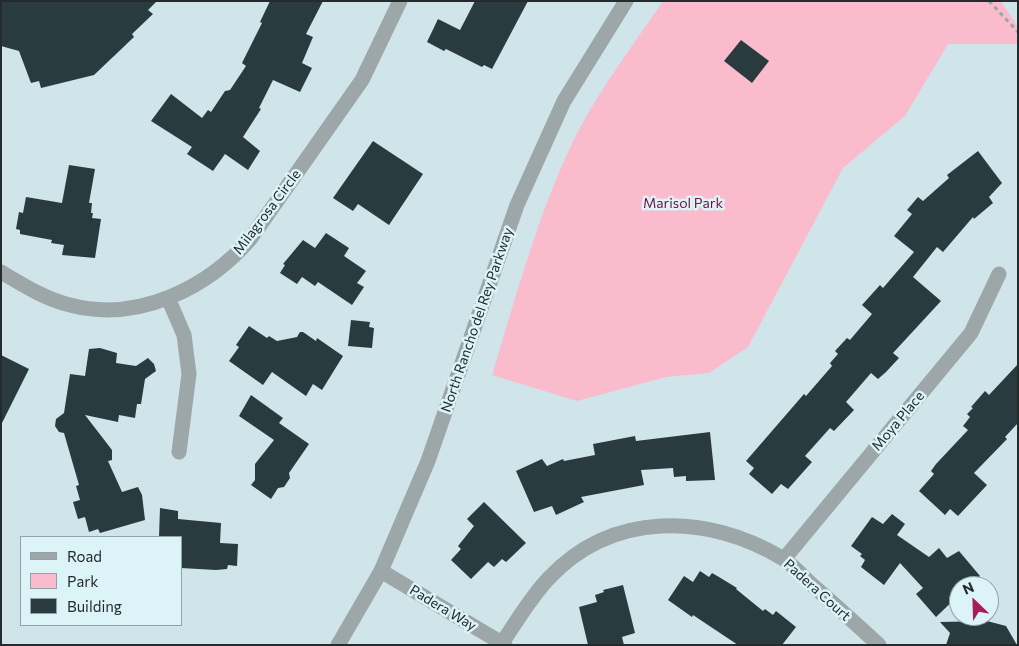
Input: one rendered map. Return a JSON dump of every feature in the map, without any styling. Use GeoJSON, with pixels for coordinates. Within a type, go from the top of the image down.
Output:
{"type":"FeatureCollection","features":[{"type":"Feature","properties":{"kind":"street","name":"Milagrosa Circle"},"geometry":{"type":"LineString","coordinates":[[1,272],[42,295],[82,307],[125,308],[168,298],[187,290],[222,268],[251,238],[362,80],[400,1]]}},
{"type":"Feature","properties":{"kind":"street","name":"North Rancho del Rey Parkway"},"geometry":{"type":"LineString","coordinates":[[338,645],[381,571],[428,461],[517,205],[564,101],[626,1]]}},
{"type":"Feature","properties":{"kind":"street","name":"Moya Place"},"geometry":{"type":"LineString","coordinates":[[784,559],[971,333],[999,274]]}},
{"type":"Feature","properties":{"kind":"street"},"geometry":{"type":"LineString","coordinates":[[168,298],[184,335],[189,374],[179,452]]}},
{"type":"Feature","properties":{"kind":"street","name":"Padera Court"},"geometry":{"type":"LineString","coordinates":[[503,644],[549,578],[581,552],[620,533],[662,525],[705,528],[746,540],[784,559],[879,645]]}},
{"type":"Feature","properties":{"kind":"street","name":"Padera Way"},"geometry":{"type":"LineString","coordinates":[[381,571],[503,644]]}},
{"type":"Feature","properties":{"kind":"path"},"geometry":{"type":"LineString","coordinates":[[989,1],[1018,32]]}},
{"type":"Feature","properties":{"kind":"green space","name":"Marisol Park"},"geometry":{"type":"Polygon","coordinates":[[[663,1],[1001,1],[1018,27],[1018,44],[948,44],[905,116],[843,168],[748,347],[709,373],[666,377],[577,401],[492,375],[517,290],[545,207],[568,152],[600,94],[663,1]]]}},
{"type":"Feature","properties":{"kind":"building"},"geometry":{"type":"Polygon","coordinates":[[[1,1],[157,1],[148,10],[153,14],[132,34],[134,37],[94,75],[41,88],[39,81],[31,83],[19,51],[1,46],[1,1]]]}},
{"type":"Feature","properties":{"kind":"building"},"geometry":{"type":"Polygon","coordinates":[[[270,1],[323,1],[306,34],[313,37],[302,63],[312,68],[300,92],[273,80],[259,108],[261,109],[243,137],[260,151],[248,170],[225,154],[213,171],[187,154],[192,147],[151,121],[171,94],[202,118],[208,110],[211,112],[225,91],[230,90],[246,66],[242,63],[262,23],[260,22],[270,1]]]}},
{"type":"Feature","properties":{"kind":"building"},"geometry":{"type":"Polygon","coordinates":[[[475,1],[528,1],[492,69],[484,65],[482,67],[427,42],[438,19],[460,30],[475,1]]]}},
{"type":"Feature","properties":{"kind":"building"},"geometry":{"type":"Polygon","coordinates":[[[741,40],[769,61],[752,83],[724,61],[741,40]]]}},
{"type":"Feature","properties":{"kind":"building"},"geometry":{"type":"Polygon","coordinates":[[[373,141],[423,174],[389,225],[358,204],[353,211],[333,198],[373,141]]]}},
{"type":"Feature","properties":{"kind":"building"},"geometry":{"type":"Polygon","coordinates":[[[978,151],[1002,183],[989,197],[993,203],[974,219],[973,217],[943,252],[937,247],[913,277],[941,301],[893,353],[899,358],[886,372],[878,379],[871,373],[846,402],[854,410],[834,431],[830,428],[805,456],[812,462],[788,489],[781,484],[772,494],[749,474],[754,468],[746,461],[804,394],[806,396],[832,366],[830,363],[838,354],[835,351],[847,338],[850,340],[872,314],[862,305],[880,285],[883,288],[914,252],[894,236],[912,214],[907,210],[918,197],[923,201],[949,178],[947,175],[978,151]]]}},
{"type":"Feature","properties":{"kind":"building"},"geometry":{"type":"Polygon","coordinates":[[[69,165],[95,169],[89,203],[92,203],[92,218],[101,219],[95,258],[62,255],[64,245],[51,243],[52,240],[20,234],[20,230],[16,229],[19,212],[23,213],[26,197],[62,203],[69,165]]]}},
{"type":"Feature","properties":{"kind":"building"},"geometry":{"type":"Polygon","coordinates":[[[326,233],[349,248],[344,256],[366,271],[357,283],[364,287],[352,305],[318,282],[315,286],[302,277],[297,284],[280,273],[285,265],[283,264],[303,240],[315,248],[326,233]]]}},
{"type":"Feature","properties":{"kind":"building"},"geometry":{"type":"Polygon","coordinates":[[[351,320],[370,322],[369,327],[374,328],[372,348],[348,346],[351,320]]]}},
{"type":"Feature","properties":{"kind":"building"},"geometry":{"type":"Polygon","coordinates":[[[249,326],[267,338],[269,336],[277,341],[297,337],[300,332],[303,332],[316,341],[317,338],[343,356],[322,390],[313,384],[306,396],[272,372],[263,385],[229,361],[239,347],[236,345],[249,326]]]}},
{"type":"Feature","properties":{"kind":"building"},"geometry":{"type":"Polygon","coordinates":[[[100,348],[117,353],[116,363],[136,366],[148,358],[154,364],[156,371],[145,379],[141,404],[137,404],[135,418],[119,415],[118,422],[85,415],[112,450],[112,460],[108,461],[122,492],[138,487],[142,495],[145,520],[100,533],[98,529],[89,532],[85,517],[78,519],[73,502],[80,500],[76,486],[79,485],[64,433],[59,432],[55,426],[56,419],[64,413],[70,374],[85,376],[89,349],[100,348]]]}},
{"type":"Feature","properties":{"kind":"building"},"geometry":{"type":"Polygon","coordinates":[[[1,355],[29,369],[1,425],[1,355]]]}},
{"type":"Feature","properties":{"kind":"building"},"geometry":{"type":"Polygon","coordinates":[[[1018,364],[1018,423],[1005,437],[1007,439],[974,473],[987,485],[958,516],[950,509],[945,515],[919,491],[934,474],[931,471],[936,464],[968,430],[963,426],[970,417],[967,414],[973,408],[971,407],[985,391],[989,395],[1018,364]]]}},
{"type":"Feature","properties":{"kind":"building"},"geometry":{"type":"Polygon","coordinates":[[[251,395],[283,418],[279,423],[309,444],[289,473],[290,478],[284,487],[278,488],[271,499],[251,485],[255,480],[255,464],[274,440],[239,416],[251,395]]]}},
{"type":"Feature","properties":{"kind":"building"},"geometry":{"type":"Polygon","coordinates":[[[710,432],[715,480],[686,481],[686,476],[674,477],[673,468],[641,470],[644,485],[581,497],[584,502],[556,515],[552,506],[534,512],[516,471],[542,459],[547,466],[563,459],[564,461],[595,455],[593,444],[635,436],[636,441],[710,432]]]}},
{"type":"Feature","properties":{"kind":"building"},"geometry":{"type":"Polygon","coordinates":[[[484,502],[526,543],[506,562],[502,559],[494,567],[488,562],[471,579],[451,560],[461,549],[458,546],[474,526],[467,519],[484,502]]]}},
{"type":"Feature","properties":{"kind":"building"},"geometry":{"type":"Polygon","coordinates":[[[160,508],[178,511],[178,519],[221,523],[220,543],[238,544],[237,566],[228,565],[227,569],[216,570],[182,568],[182,536],[159,536],[160,508]]]}},
{"type":"Feature","properties":{"kind":"building"},"geometry":{"type":"Polygon","coordinates":[[[892,514],[905,524],[897,535],[929,557],[939,548],[947,558],[959,551],[980,576],[949,576],[949,605],[936,617],[916,594],[923,588],[900,563],[884,585],[861,567],[865,560],[860,556],[862,554],[851,546],[872,517],[883,524],[892,514]]]}},
{"type":"Feature","properties":{"kind":"building"},"geometry":{"type":"Polygon","coordinates":[[[700,571],[709,577],[712,573],[719,577],[737,588],[763,611],[765,609],[773,615],[776,611],[796,627],[782,645],[738,645],[668,600],[684,576],[693,582],[700,571]]]}},
{"type":"Feature","properties":{"kind":"building"},"geometry":{"type":"Polygon","coordinates":[[[623,585],[635,633],[622,637],[624,645],[588,645],[579,607],[597,602],[595,595],[604,592],[603,590],[623,585]]]}},
{"type":"Feature","properties":{"kind":"building"},"geometry":{"type":"Polygon","coordinates":[[[940,622],[949,622],[949,626],[999,626],[999,624],[1006,626],[1017,645],[946,645],[950,633],[940,622]]]}}]}
